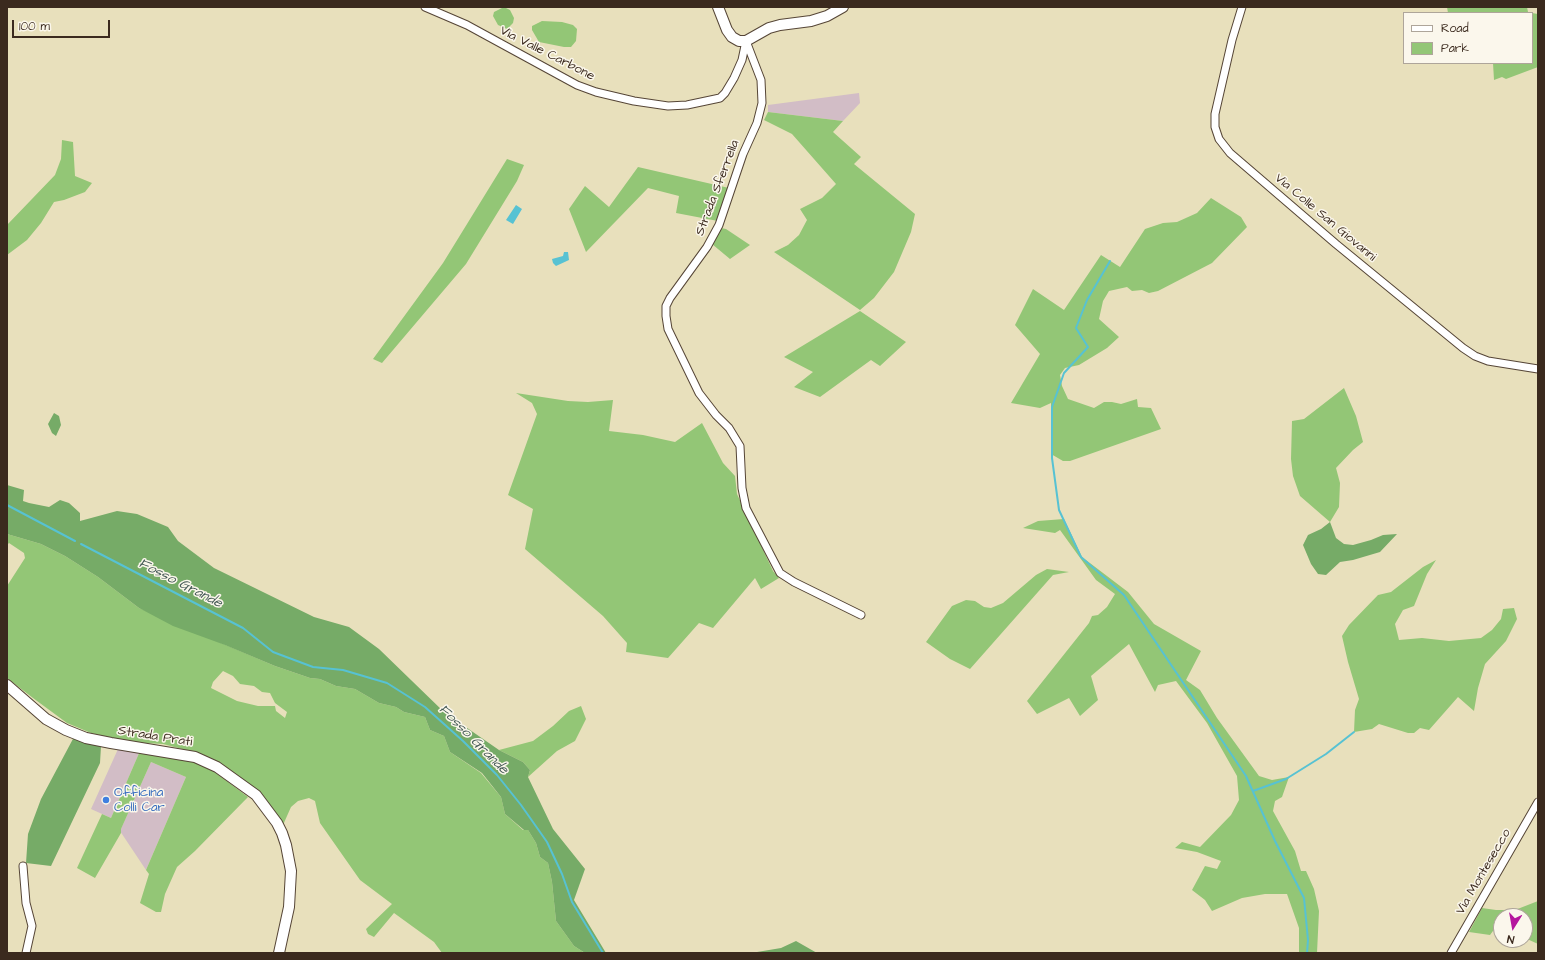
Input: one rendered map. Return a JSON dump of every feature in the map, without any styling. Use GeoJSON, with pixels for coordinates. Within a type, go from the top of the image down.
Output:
{"type":"FeatureCollection","features":[{"type":"Feature","properties":{"kind":"street","name":"Via Valle Carbone"},"geometry":{"type":"LineString","coordinates":[[425,7],[467,25],[577,85],[596,92],[634,101],[668,106],[687,105],[714,100],[725,93],[739,66],[746,41]]}},
{"type":"Feature","properties":{"kind":"street"},"geometry":{"type":"LineString","coordinates":[[718,7],[727,30],[732,38],[739,41],[746,41],[769,28],[811,21],[827,16],[843,7]]}},
{"type":"Feature","properties":{"kind":"street","name":"Via Colle San Giovanni"},"geometry":{"type":"LineString","coordinates":[[1242,7],[1215,114],[1215,127],[1219,138],[1230,153],[1336,244],[1463,348],[1475,356],[1488,361],[1538,369]]}},
{"type":"Feature","properties":{"kind":"street","name":"Strada Sferrella"},"geometry":{"type":"LineString","coordinates":[[746,41],[761,80],[762,103],[757,123],[743,154],[719,225],[707,247],[670,298],[666,306],[668,329],[699,393],[716,415],[729,428],[740,446],[742,488],[746,508],[780,572],[794,582],[861,616]]}},
{"type":"Feature","properties":{"kind":"street","name":"Strada Prati"},"geometry":{"type":"LineString","coordinates":[[7,685],[46,719],[66,730],[86,738],[169,751],[195,757],[217,767],[256,795],[277,823],[282,833],[291,871],[289,907],[279,953]]}},
{"type":"Feature","properties":{"kind":"street","name":"Via Montesecco"},"geometry":{"type":"LineString","coordinates":[[1451,953],[1538,802]]}},
{"type":"Feature","properties":{"kind":"street"},"geometry":{"type":"LineString","coordinates":[[22,866],[26,903],[32,926],[26,953]]}},
{"type":"Feature","properties":{"kind":"shaded area"},"geometry":{"type":"Polygon","coordinates":[[[859,93],[860,103],[843,121],[768,112],[768,105],[859,93]]]}},
{"type":"Feature","properties":{"kind":"shaded area"},"geometry":{"type":"Polygon","coordinates":[[[118,749],[140,751],[111,818],[91,809],[118,749]]]}},
{"type":"Feature","properties":{"kind":"shaded area"},"geometry":{"type":"Polygon","coordinates":[[[151,762],[186,777],[146,870],[120,831],[151,762]]]}},
{"type":"Feature","properties":{"kind":"green space"},"geometry":{"type":"Polygon","coordinates":[[[504,7],[510,10],[514,18],[513,23],[507,29],[498,25],[493,16],[494,12],[504,7]]]}},
{"type":"Feature","properties":{"kind":"green space"},"geometry":{"type":"Polygon","coordinates":[[[1447,7],[1527,7],[1528,12],[1448,12],[1447,7]]]}},
{"type":"Feature","properties":{"kind":"green space"},"geometry":{"type":"Polygon","coordinates":[[[1533,13],[1538,14],[1538,67],[1506,79],[1502,77],[1494,80],[1493,64],[1533,64],[1533,13]]]}},
{"type":"Feature","properties":{"kind":"green space"},"geometry":{"type":"Polygon","coordinates":[[[542,21],[562,22],[573,25],[577,29],[576,41],[571,47],[539,42],[532,30],[532,26],[542,21]]]}},
{"type":"Feature","properties":{"kind":"green space"},"geometry":{"type":"Polygon","coordinates":[[[768,112],[843,121],[833,132],[861,157],[854,164],[915,214],[911,232],[894,272],[874,298],[860,310],[774,252],[788,245],[799,235],[807,220],[800,209],[822,198],[836,184],[792,134],[764,120],[768,112]]]}},
{"type":"Feature","properties":{"kind":"green space"},"geometry":{"type":"Polygon","coordinates":[[[62,140],[73,142],[75,176],[92,183],[85,192],[54,202],[41,223],[27,240],[7,255],[7,225],[55,175],[61,159],[62,140]]]}},
{"type":"Feature","properties":{"kind":"green space"},"geometry":{"type":"Polygon","coordinates":[[[507,159],[524,165],[517,181],[466,264],[382,363],[373,359],[443,263],[507,159]]]}},
{"type":"Feature","properties":{"kind":"green space"},"geometry":{"type":"Polygon","coordinates":[[[638,167],[729,188],[718,221],[676,213],[679,196],[648,188],[586,252],[569,209],[585,186],[609,207],[638,167]]]}},
{"type":"Feature","properties":{"kind":"green space"},"geometry":{"type":"Polygon","coordinates":[[[1211,198],[1241,217],[1247,227],[1212,263],[1158,291],[1149,293],[1142,290],[1132,291],[1127,287],[1109,291],[1103,301],[1099,319],[1119,337],[1107,348],[1079,365],[1065,368],[1060,375],[1062,386],[1068,399],[1094,408],[1104,402],[1121,404],[1137,399],[1138,407],[1151,408],[1161,429],[1070,461],[1063,461],[1051,454],[1051,403],[1040,408],[1011,403],[1040,354],[1015,325],[1033,289],[1064,310],[1101,255],[1120,267],[1145,229],[1163,223],[1177,222],[1197,213],[1211,198]]]}},
{"type":"Feature","properties":{"kind":"green space"},"geometry":{"type":"Polygon","coordinates":[[[721,228],[726,229],[750,245],[730,259],[712,244],[721,228]]]}},
{"type":"Feature","properties":{"kind":"green space"},"geometry":{"type":"Polygon","coordinates":[[[860,311],[906,342],[880,366],[871,360],[820,397],[794,387],[813,372],[784,357],[860,311]]]}},
{"type":"Feature","properties":{"kind":"green space"},"geometry":{"type":"Polygon","coordinates":[[[1344,388],[1356,416],[1363,442],[1336,468],[1340,483],[1339,507],[1330,522],[1300,496],[1293,476],[1291,459],[1292,421],[1304,419],[1344,388]]]}},
{"type":"Feature","properties":{"kind":"green space"},"geometry":{"type":"Polygon","coordinates":[[[516,393],[568,401],[588,402],[613,400],[609,431],[643,435],[675,442],[702,423],[723,463],[735,476],[737,494],[773,571],[779,578],[761,589],[755,578],[713,628],[699,623],[668,658],[626,652],[627,643],[603,616],[525,549],[533,509],[508,495],[537,414],[532,403],[516,393]]]}},
{"type":"Feature","properties":{"kind":"green space"},"geometry":{"type":"Polygon","coordinates":[[[54,413],[59,416],[61,425],[56,436],[52,433],[48,424],[54,413]]]}},
{"type":"Feature","properties":{"kind":"green space"},"geometry":{"type":"Polygon","coordinates":[[[7,485],[24,490],[23,501],[29,503],[49,507],[60,500],[69,503],[80,513],[80,521],[117,511],[137,514],[168,527],[178,541],[214,568],[314,617],[349,627],[379,649],[444,712],[499,750],[523,762],[530,770],[528,777],[553,829],[585,869],[574,900],[606,953],[585,953],[574,946],[556,921],[552,882],[548,863],[540,857],[536,843],[528,830],[524,830],[505,814],[501,797],[482,773],[450,752],[444,736],[430,730],[425,717],[404,712],[396,707],[379,703],[355,689],[336,686],[320,679],[310,678],[275,666],[225,645],[173,626],[139,608],[98,577],[65,556],[41,544],[7,534],[7,485]]]}},
{"type":"Feature","properties":{"kind":"green space"},"geometry":{"type":"Polygon","coordinates":[[[1064,519],[1082,557],[1128,592],[1154,624],[1201,651],[1186,680],[1200,690],[1217,718],[1259,776],[1272,780],[1289,777],[1282,797],[1275,801],[1273,811],[1295,851],[1301,871],[1306,871],[1314,889],[1319,911],[1317,953],[1299,953],[1299,928],[1287,894],[1265,894],[1242,898],[1212,911],[1205,900],[1192,890],[1205,866],[1217,869],[1221,861],[1197,852],[1175,848],[1182,842],[1200,847],[1231,815],[1239,800],[1237,776],[1207,723],[1176,681],[1158,685],[1155,692],[1129,644],[1091,676],[1098,700],[1080,716],[1069,698],[1037,714],[1027,701],[1089,623],[1092,616],[1098,615],[1107,607],[1115,594],[1096,580],[1060,530],[1055,533],[1023,528],[1038,521],[1064,519]]]}},
{"type":"Feature","properties":{"kind":"green space"},"geometry":{"type":"Polygon","coordinates":[[[1330,522],[1336,538],[1344,544],[1353,545],[1383,535],[1397,534],[1380,552],[1353,560],[1340,562],[1326,575],[1318,574],[1311,564],[1303,545],[1308,535],[1321,529],[1330,522]]]}},
{"type":"Feature","properties":{"kind":"green space"},"geometry":{"type":"Polygon","coordinates":[[[7,534],[41,544],[65,556],[98,577],[139,608],[275,666],[310,678],[320,679],[336,686],[355,689],[379,703],[396,707],[404,712],[425,717],[430,730],[444,736],[450,752],[481,773],[501,797],[505,814],[523,830],[528,830],[536,843],[540,857],[548,863],[552,882],[556,921],[574,946],[585,953],[442,953],[434,942],[394,913],[374,937],[368,934],[366,929],[392,904],[360,880],[320,823],[315,801],[309,798],[298,801],[291,807],[283,825],[227,768],[201,754],[163,744],[129,742],[91,733],[67,723],[7,678],[7,586],[25,558],[24,553],[9,543],[7,545],[7,534]],[[223,671],[213,682],[211,688],[237,701],[258,706],[275,706],[276,711],[285,718],[287,712],[275,703],[270,693],[262,692],[254,686],[240,684],[233,676],[223,671]]]}},
{"type":"Feature","properties":{"kind":"green space"},"geometry":{"type":"Polygon","coordinates":[[[1436,560],[1427,574],[1414,606],[1403,610],[1395,624],[1399,640],[1422,638],[1449,641],[1481,638],[1492,630],[1501,619],[1503,609],[1514,608],[1517,619],[1506,641],[1485,664],[1478,688],[1474,711],[1458,697],[1429,730],[1420,728],[1414,733],[1408,733],[1379,724],[1372,729],[1354,732],[1355,710],[1359,699],[1342,636],[1349,625],[1378,595],[1391,592],[1423,567],[1436,560]]]}},
{"type":"Feature","properties":{"kind":"green space"},"geometry":{"type":"Polygon","coordinates":[[[1047,569],[1069,572],[1053,575],[970,669],[950,659],[926,642],[952,606],[966,600],[975,601],[984,607],[991,608],[1003,603],[1036,575],[1047,569]]]}},
{"type":"Feature","properties":{"kind":"green space"},"geometry":{"type":"Polygon","coordinates":[[[581,706],[586,719],[575,741],[557,751],[528,777],[530,770],[523,762],[499,750],[533,741],[553,726],[569,711],[581,706]]]}},
{"type":"Feature","properties":{"kind":"green space"},"geometry":{"type":"Polygon","coordinates":[[[74,737],[101,746],[100,763],[51,866],[26,863],[28,834],[41,799],[74,737]]]}},
{"type":"Feature","properties":{"kind":"green space"},"geometry":{"type":"Polygon","coordinates":[[[140,751],[179,757],[199,764],[212,770],[248,797],[195,851],[177,867],[165,894],[161,912],[156,912],[140,903],[149,874],[146,870],[186,777],[151,762],[121,829],[121,833],[95,878],[77,868],[102,814],[111,818],[140,751]]]}},
{"type":"Feature","properties":{"kind":"green space"},"geometry":{"type":"Polygon","coordinates":[[[1538,901],[1538,944],[1533,942],[1533,908],[1520,908],[1538,901]]]}},
{"type":"Feature","properties":{"kind":"green space"},"geometry":{"type":"Polygon","coordinates":[[[1482,908],[1493,910],[1493,931],[1490,935],[1469,932],[1482,908]]]}},
{"type":"Feature","properties":{"kind":"green space"},"geometry":{"type":"Polygon","coordinates":[[[796,941],[817,953],[751,953],[781,948],[796,941]]]}},
{"type":"Feature","properties":{"kind":"water"},"geometry":{"type":"Polygon","coordinates":[[[516,205],[522,209],[513,224],[506,220],[516,205]]]}},
{"type":"Feature","properties":{"kind":"water"},"geometry":{"type":"Polygon","coordinates":[[[564,252],[568,252],[569,260],[556,266],[552,259],[563,256],[564,252]]]}},
{"type":"Feature","properties":{"kind":"waterway"},"geometry":{"type":"LineString","coordinates":[[1110,261],[1087,300],[1076,328],[1088,347],[1064,373],[1052,407],[1052,458],[1059,510],[1081,557],[1124,595],[1246,776],[1275,841],[1304,898],[1308,940],[1307,953]]}},
{"type":"Feature","properties":{"kind":"waterway","name":"Fosso Grande"},"geometry":{"type":"LineString","coordinates":[[7,505],[75,541]]}},
{"type":"Feature","properties":{"kind":"waterway","name":"Fosso Grande"},"geometry":{"type":"LineString","coordinates":[[81,544],[243,628],[273,652],[313,667],[343,670],[387,683],[425,707],[463,741],[497,775],[521,805],[547,842],[562,874],[572,902],[603,953]]}},
{"type":"Feature","properties":{"kind":"waterway"},"geometry":{"type":"LineString","coordinates":[[1253,791],[1286,779],[1326,754],[1354,732]]}},
{"type":"Feature","properties":{"kind":"place","name":"Officina Colli Car"},"geometry":{"type":"Point","coordinates":[106,800]}}]}
